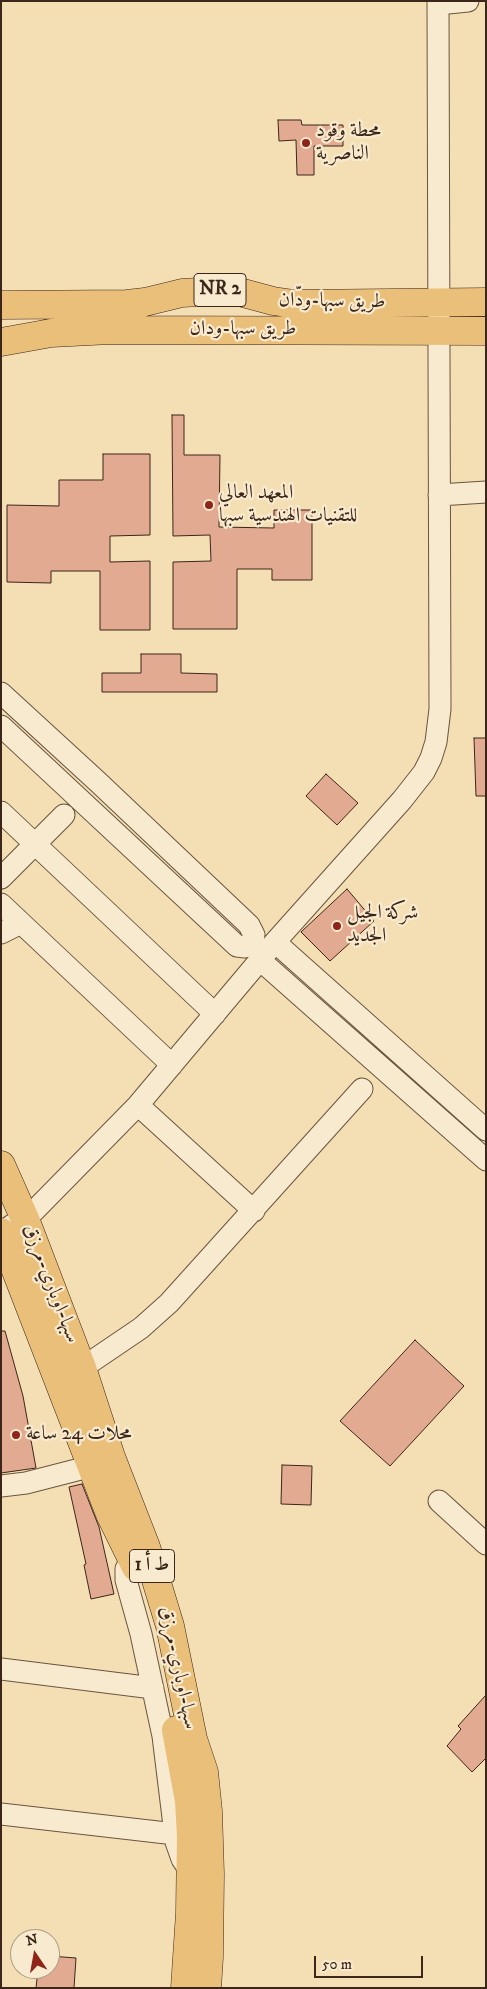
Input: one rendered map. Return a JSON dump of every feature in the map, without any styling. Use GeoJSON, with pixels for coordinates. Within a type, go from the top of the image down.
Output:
{"type":"FeatureCollection","features":[{"type":"Feature","properties":{"kind":"highway","name":"طريق سبها-ودّان"},"geometry":{"type":"LineString","coordinates":[[1,305],[127,304],[145,302],[182,293],[232,290],[273,301],[294,304],[486,302]]}},
{"type":"Feature","properties":{"kind":"highway","name":"طريق سبها-ودان"},"geometry":{"type":"LineString","coordinates":[[1,342],[51,333],[110,330],[486,331]]}},
{"type":"Feature","properties":{"kind":"highway","name":"سبها-اوباري-مرزق"},"geometry":{"type":"LineString","coordinates":[[1,1165],[13,1223],[82,1368],[111,1456],[146,1546],[174,1645],[193,1739],[204,1772],[210,1874],[207,1988]]}},
{"type":"Feature","properties":{"kind":"highway","name":"سبها-اوباري-مرزق"},"geometry":{"type":"LineString","coordinates":[[1,1232],[110,1514],[132,1557],[156,1634],[188,1801],[191,1836],[189,1930],[185,1988]]}},
{"type":"Feature","properties":{"kind":"street"},"geometry":{"type":"LineString","coordinates":[[13,1223],[138,1106],[275,942],[402,800],[424,772],[431,758],[436,742],[440,709],[438,2],[468,1]]}},
{"type":"Feature","properties":{"kind":"street"},"geometry":{"type":"LineString","coordinates":[[439,495],[486,492]]}},
{"type":"Feature","properties":{"kind":"street"},"geometry":{"type":"LineString","coordinates":[[1,693],[252,928],[254,935],[252,943],[245,947],[237,946],[1,726]]}},
{"type":"Feature","properties":{"kind":"street"},"geometry":{"type":"LineString","coordinates":[[80,800],[98,782]]}},
{"type":"Feature","properties":{"kind":"street"},"geometry":{"type":"LineString","coordinates":[[1,812],[215,1014]]}},
{"type":"Feature","properties":{"kind":"street"},"geometry":{"type":"LineString","coordinates":[[1,878],[64,814]]}},
{"type":"Feature","properties":{"kind":"street"},"geometry":{"type":"LineString","coordinates":[[1,904],[172,1065]]}},
{"type":"Feature","properties":{"kind":"street"},"geometry":{"type":"LineString","coordinates":[[1,933],[21,923]]}},
{"type":"Feature","properties":{"kind":"street"},"geometry":{"type":"LineString","coordinates":[[275,942],[486,1130]]}},
{"type":"Feature","properties":{"kind":"street"},"geometry":{"type":"LineString","coordinates":[[260,960],[486,1160]]}},
{"type":"Feature","properties":{"kind":"street"},"geometry":{"type":"LineString","coordinates":[[82,1368],[136,1332],[160,1312],[254,1211],[362,1089]]}},
{"type":"Feature","properties":{"kind":"street"},"geometry":{"type":"LineString","coordinates":[[138,1106],[254,1211]]}},
{"type":"Feature","properties":{"kind":"street"},"geometry":{"type":"LineString","coordinates":[[446,1123],[460,1108]]}},
{"type":"Feature","properties":{"kind":"street"},"geometry":{"type":"LineString","coordinates":[[1,1486],[26,1483],[92,1466]]}},
{"type":"Feature","properties":{"kind":"street"},"geometry":{"type":"LineString","coordinates":[[439,1501],[486,1544]]}},
{"type":"Feature","properties":{"kind":"street"},"geometry":{"type":"LineString","coordinates":[[132,1557],[126,1569],[126,1580],[154,1688],[163,1736],[178,1851],[190,1872]]}},
{"type":"Feature","properties":{"kind":"street"},"geometry":{"type":"LineString","coordinates":[[1,1669],[154,1688]]}},
{"type":"Feature","properties":{"kind":"street"},"geometry":{"type":"LineString","coordinates":[[1,1814],[175,1834]]}},
{"type":"Feature","properties":{"kind":"building"},"geometry":{"type":"Polygon","coordinates":[[[278,120],[301,120],[302,125],[343,125],[343,146],[314,146],[314,175],[297,175],[296,140],[279,141],[278,120]]]}},
{"type":"Feature","properties":{"kind":"building"},"geometry":{"type":"Polygon","coordinates":[[[172,415],[184,415],[184,455],[220,455],[219,527],[274,528],[274,510],[312,510],[312,580],[272,580],[272,569],[237,569],[237,629],[173,629],[173,562],[211,561],[210,535],[173,536],[172,415]]]}},
{"type":"Feature","properties":{"kind":"building"},"geometry":{"type":"Polygon","coordinates":[[[103,454],[150,454],[150,535],[110,536],[110,562],[150,561],[150,630],[100,630],[100,571],[51,571],[51,583],[7,582],[7,505],[59,506],[59,480],[103,480],[103,454]]]}},
{"type":"Feature","properties":{"kind":"building"},"geometry":{"type":"Polygon","coordinates":[[[141,654],[181,654],[181,673],[217,674],[217,692],[102,692],[102,673],[141,673],[141,654]]]}},
{"type":"Feature","properties":{"kind":"building"},"geometry":{"type":"Polygon","coordinates":[[[474,738],[486,738],[486,796],[476,796],[474,738]]]}},
{"type":"Feature","properties":{"kind":"building"},"geometry":{"type":"Polygon","coordinates":[[[326,774],[358,803],[337,825],[306,796],[326,774]]]}},
{"type":"Feature","properties":{"kind":"building","name":"شركة الجيل الجديد"},"geometry":{"type":"Polygon","coordinates":[[[347,889],[374,921],[330,961],[301,932],[347,889]]]}},
{"type":"Feature","properties":{"kind":"building","name":"محلات 24 ساعة"},"geometry":{"type":"Polygon","coordinates":[[[1,1331],[5,1331],[23,1396],[36,1468],[1,1473],[1,1331]]]}},
{"type":"Feature","properties":{"kind":"building"},"geometry":{"type":"Polygon","coordinates":[[[415,1340],[464,1386],[390,1466],[340,1421],[415,1340]]]}},
{"type":"Feature","properties":{"kind":"building"},"geometry":{"type":"Polygon","coordinates":[[[282,1465],[312,1466],[311,1505],[281,1504],[282,1465]]]}},
{"type":"Feature","properties":{"kind":"building"},"geometry":{"type":"Polygon","coordinates":[[[82,1484],[99,1527],[114,1594],[91,1599],[84,1565],[86,1564],[69,1487],[82,1484]]]}},
{"type":"Feature","properties":{"kind":"building"},"geometry":{"type":"Polygon","coordinates":[[[486,1695],[486,1758],[472,1772],[447,1746],[461,1729],[458,1726],[486,1695]]]}},
{"type":"Feature","properties":{"kind":"building"},"geometry":{"type":"Polygon","coordinates":[[[60,1957],[76,1958],[74,1988],[36,1988],[37,1979],[60,1979],[60,1957]]]}},
{"type":"Feature","properties":{"kind":"place","name":"محطة وقود الناصرية"},"geometry":{"type":"Point","coordinates":[306,143]}},
{"type":"Feature","properties":{"kind":"place","name":"المعهد العالي للتقنيات الهندسية سبها"},"geometry":{"type":"Point","coordinates":[209,505]}},
{"type":"Feature","properties":{"kind":"place","name":"شركة الجيل الجديد"},"geometry":{"type":"Point","coordinates":[337,926]}},
{"type":"Feature","properties":{"kind":"place","name":"محلات 24 ساعة"},"geometry":{"type":"Point","coordinates":[16,1435]}}]}
